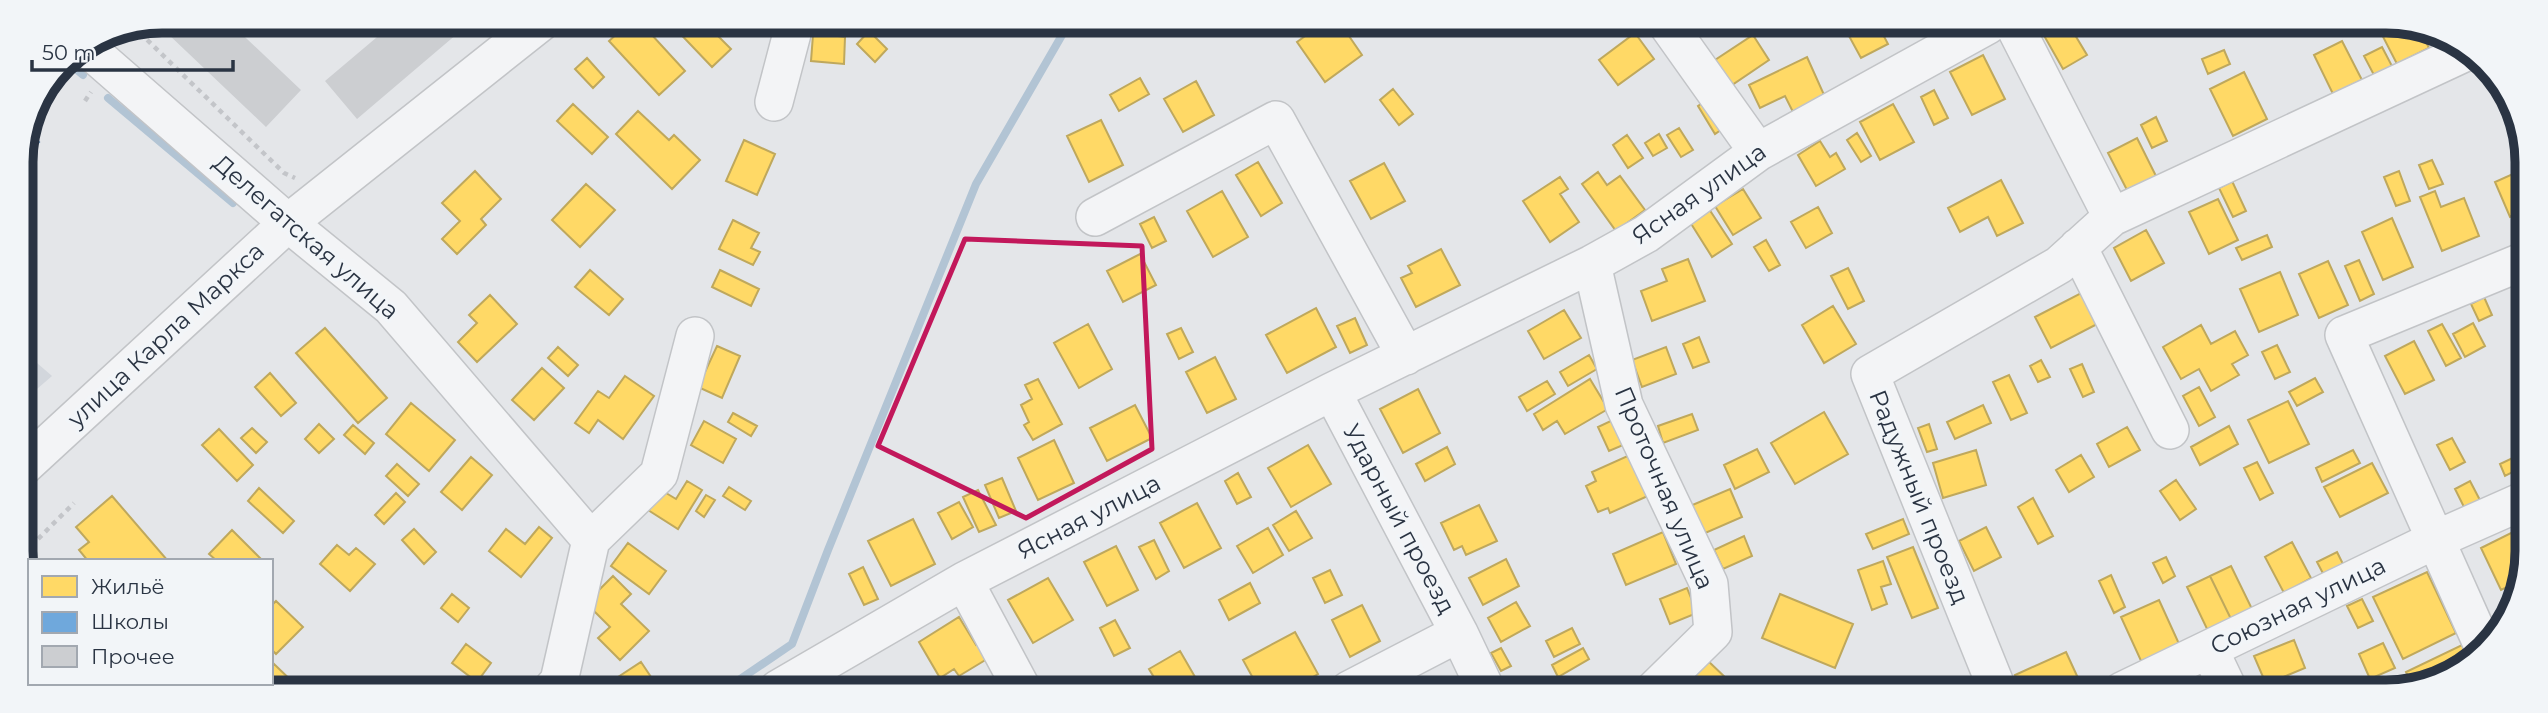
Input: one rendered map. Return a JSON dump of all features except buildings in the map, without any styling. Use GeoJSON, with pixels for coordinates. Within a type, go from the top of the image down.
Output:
{"type":"FeatureCollection","features":[{"type":"Feature","properties":{"kind":"street"},"geometry":{"type":"LineString","coordinates":[[1674,33],[1758,152]]}},
{"type":"Feature","properties":{"kind":"street","name":"Ясная улица"},"geometry":{"type":"LineString","coordinates":[[794,680],[964,581],[1592,264],[1646,234],[1758,152],[1973,33]]}},
{"type":"Feature","properties":{"kind":"street"},"geometry":{"type":"LineString","coordinates":[[2018,33],[2112,217]]}},
{"type":"Feature","properties":{"kind":"street","name":"улица Карла Маркса"},"geometry":{"type":"LineString","coordinates":[[33,458],[288,223],[526,34]]}},
{"type":"Feature","properties":{"kind":"street"},"geometry":{"type":"LineString","coordinates":[[774,102],[792,34]]}},
{"type":"Feature","properties":{"kind":"street","name":"Делегатская улица"},"geometry":{"type":"LineString","coordinates":[[94,54],[288,223],[391,307],[591,540]]}},
{"type":"Feature","properties":{"kind":"street","name":"Радужный проезд"},"geometry":{"type":"LineString","coordinates":[[1993,679],[1870,374],[2059,265],[2112,217],[2457,55]]}},
{"type":"Feature","properties":{"kind":"street"},"geometry":{"type":"LineString","coordinates":[[1095,217],[1276,120],[1406,356]]}},
{"type":"Feature","properties":{"kind":"street"},"geometry":{"type":"LineString","coordinates":[[2078,247],[2170,430]]}},
{"type":"Feature","properties":{"kind":"street","name":"Проточная улица"},"geometry":{"type":"LineString","coordinates":[[1592,264],[1624,405],[1709,584],[1713,632],[1665,679]]}},
{"type":"Feature","properties":{"kind":"street"},"geometry":{"type":"LineString","coordinates":[[2480,639],[2344,335],[2515,265]]}},
{"type":"Feature","properties":{"kind":"street"},"geometry":{"type":"LineString","coordinates":[[560,680],[591,540],[659,474],[695,336]]}},
{"type":"Feature","properties":{"kind":"street","name":"Ударный проезд"},"geometry":{"type":"LineString","coordinates":[[1339,405],[1459,632],[1481,679]]}},
{"type":"Feature","properties":{"kind":"street","name":"Союзная улица"},"geometry":{"type":"LineString","coordinates":[[2147,679],[2515,505]]}},
{"type":"Feature","properties":{"kind":"street"},"geometry":{"type":"LineString","coordinates":[[964,581],[1017,680]]}},
{"type":"Feature","properties":{"kind":"street","name":"Ударный проезд"},"geometry":{"type":"LineString","coordinates":[[1369,679],[1459,632]]}},
{"type":"Feature","properties":{"kind":"street"},"geometry":{"type":"LineString","coordinates":[[2209,649],[2223,679]]}},
{"type":"Feature","properties":{"kind":"path"},"geometry":{"type":"LineString","coordinates":[[142,35],[284,173],[294,178],[301,172]]}},
{"type":"Feature","properties":{"kind":"path"},"geometry":{"type":"LineString","coordinates":[[33,543],[74,503]]}},
{"type":"Feature","properties":{"kind":"highlighted area"},"geometry":{"type":"Polygon","coordinates":[[[965,239],[1142,246],[1152,449],[1026,518],[878,446],[965,239]]]}},
{"type":"Feature","properties":{"kind":"shaded area"},"geometry":{"type":"Polygon","coordinates":[[[33,360],[52,376],[33,392],[33,360]]]}},
{"type":"Feature","properties":{"kind":"waterway"},"geometry":{"type":"LineString","coordinates":[[739,680],[792,644],[976,184],[1063,34]]}},
{"type":"Feature","properties":{"kind":"waterway"},"geometry":{"type":"LineString","coordinates":[[74,68],[83,75]]}},
{"type":"Feature","properties":{"kind":"waterway"},"geometry":{"type":"LineString","coordinates":[[108,98],[233,203]]}}]}
